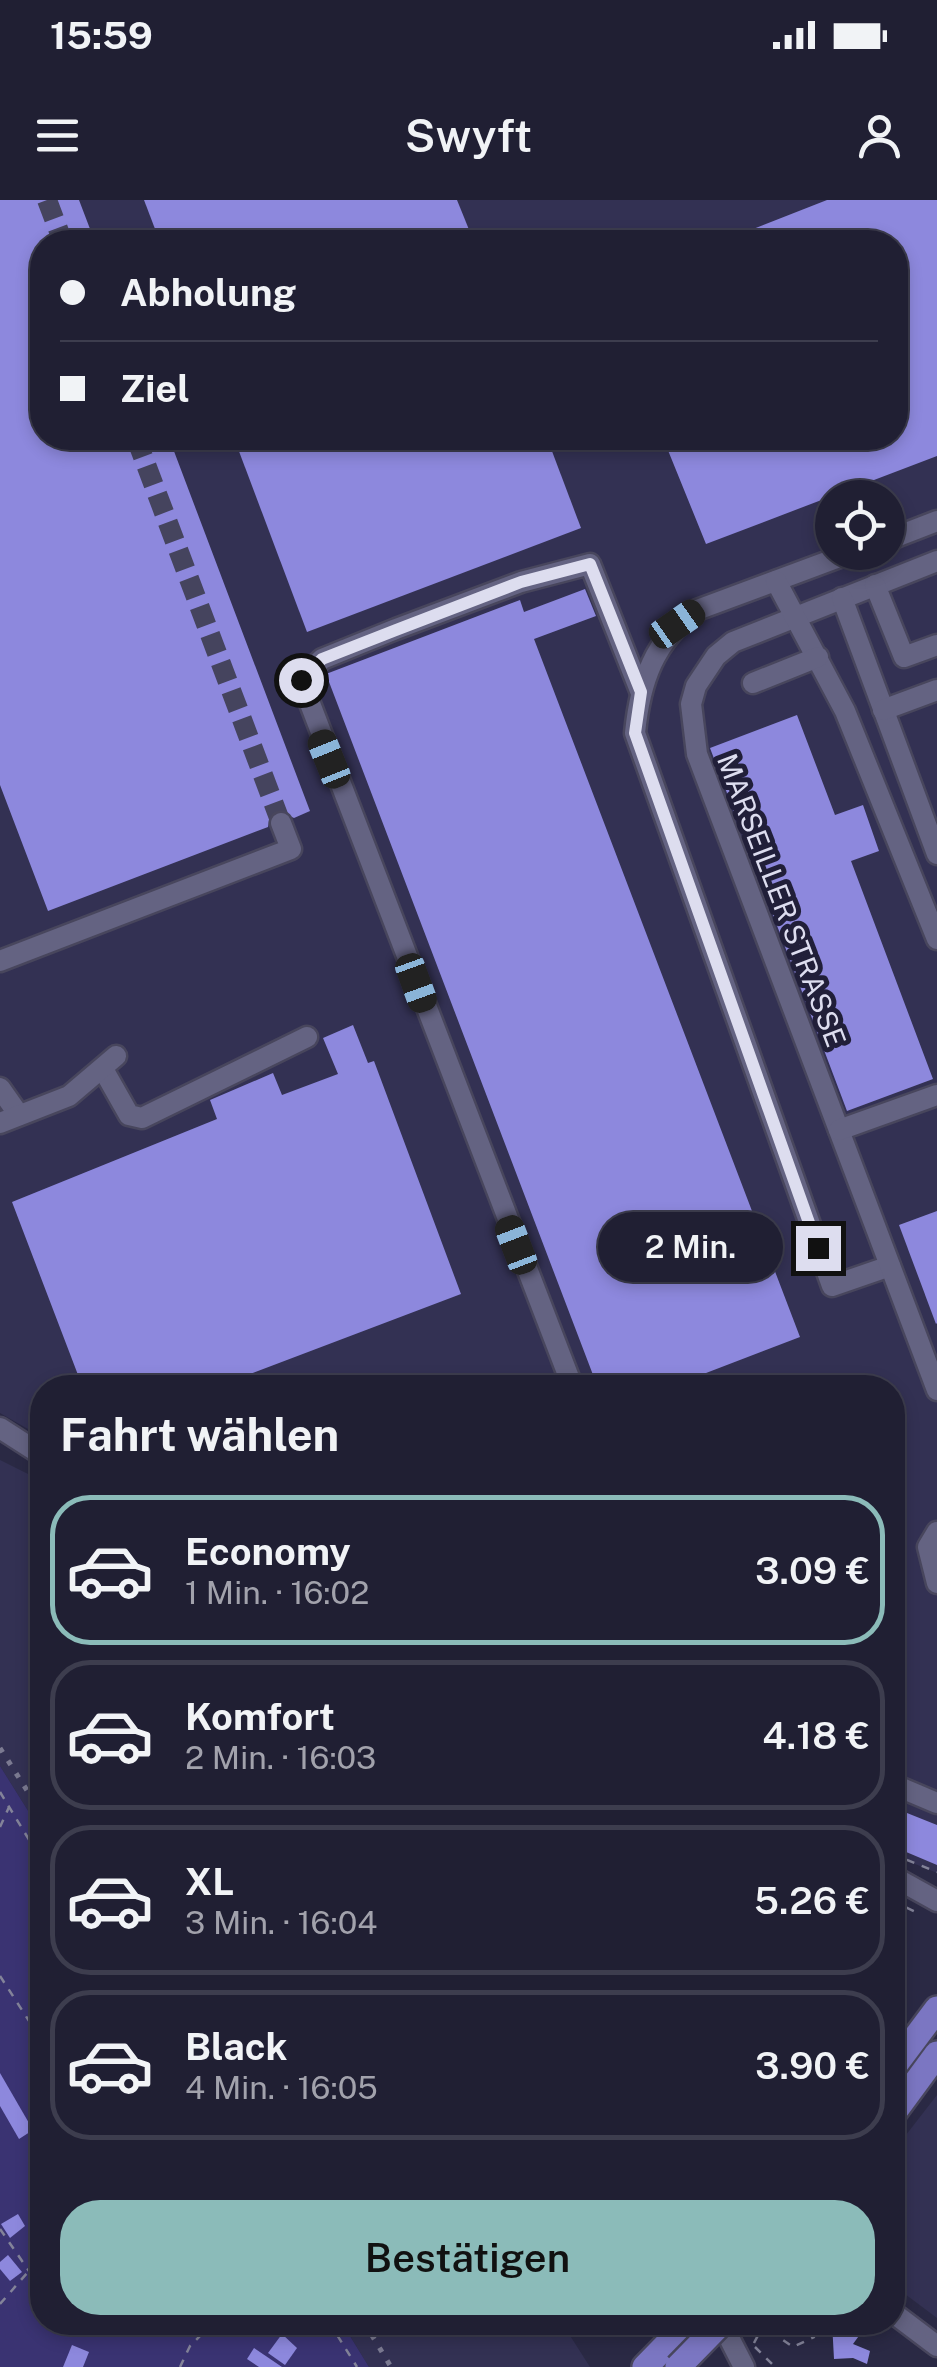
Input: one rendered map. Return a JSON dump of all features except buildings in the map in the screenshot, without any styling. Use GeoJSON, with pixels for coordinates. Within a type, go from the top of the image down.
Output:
{"type":"FeatureCollection","features":[{"type":"Feature","properties":{"kind":"main road"},"geometry":{"type":"LineString","coordinates":[[905,2052],[937,2009]]}},
{"type":"Feature","properties":{"kind":"main road"},"geometry":{"type":"LineString","coordinates":[[905,2099],[934,2063]]}},
{"type":"Feature","properties":{"kind":"main road"},"geometry":{"type":"LineString","coordinates":[[645,2367],[676,2335]]}},
{"type":"Feature","properties":{"kind":"main road"},"geometry":{"type":"LineString","coordinates":[[678,2367],[709,2335]]}},
{"type":"Feature","properties":{"kind":"street"},"geometry":{"type":"LineString","coordinates":[[905,533],[937,521]]}},
{"type":"Feature","properties":{"kind":"street","name":"MARSEILLER STRASSE"},"geometry":{"type":"LineString","coordinates":[[937,562],[734,642],[716,656],[696,686],[692,729],[937,1390]]}},
{"type":"Feature","properties":{"kind":"street"},"geometry":{"type":"LineString","coordinates":[[568,1375],[301,680],[322,659],[521,582],[590,564],[641,692]]}},
{"type":"Feature","properties":{"kind":"street"},"geometry":{"type":"LineString","coordinates":[[815,566],[696,610],[677,624],[658,647],[641,692],[635,733],[832,1286],[890,1266]]}},
{"type":"Feature","properties":{"kind":"street"},"geometry":{"type":"LineString","coordinates":[[776,581],[792,618],[846,711],[937,939]]}},
{"type":"Feature","properties":{"kind":"street"},"geometry":{"type":"LineString","coordinates":[[875,585],[904,658],[937,645]]}},
{"type":"Feature","properties":{"kind":"street"},"geometry":{"type":"LineString","coordinates":[[842,598],[937,854]]}},
{"type":"Feature","properties":{"kind":"street"},"geometry":{"type":"LineString","coordinates":[[753,683],[818,658]]}},
{"type":"Feature","properties":{"kind":"street"},"geometry":{"type":"LineString","coordinates":[[883,710],[927,694],[937,710]]}},
{"type":"Feature","properties":{"kind":"street"},"geometry":{"type":"LineString","coordinates":[[0,961],[291,849],[281,823]]}},
{"type":"Feature","properties":{"kind":"street"},"geometry":{"type":"LineString","coordinates":[[0,1088],[10,1119],[69,1096],[110,1062],[128,1115],[142,1118],[306,1038]]}},
{"type":"Feature","properties":{"kind":"street"},"geometry":{"type":"LineString","coordinates":[[839,1130],[937,1095]]}},
{"type":"Feature","properties":{"kind":"street"},"geometry":{"type":"LineString","coordinates":[[0,1428],[30,1447]]}},
{"type":"Feature","properties":{"kind":"street"},"geometry":{"type":"LineString","coordinates":[[937,1532],[928,1548],[937,1583]]}},
{"type":"Feature","properties":{"kind":"street"},"geometry":{"type":"LineString","coordinates":[[905,1789],[937,1803]]}},
{"type":"Feature","properties":{"kind":"street"},"geometry":{"type":"LineString","coordinates":[[905,1876],[937,1884]]}},
{"type":"Feature","properties":{"kind":"street"},"geometry":{"type":"LineString","coordinates":[[905,1885],[929,1908]]}},
{"type":"Feature","properties":{"kind":"street"},"geometry":{"type":"LineString","coordinates":[[905,2322],[937,2346]]}},
{"type":"Feature","properties":{"kind":"street"},"geometry":{"type":"LineString","coordinates":[[728,2335],[744,2367]]}},
{"type":"Feature","properties":{"kind":"path"},"geometry":{"type":"LineString","coordinates":[[0,1792],[30,1841]]}},
{"type":"Feature","properties":{"kind":"path"},"geometry":{"type":"LineString","coordinates":[[0,1827],[9,1807]]}},
{"type":"Feature","properties":{"kind":"path"},"geometry":{"type":"LineString","coordinates":[[905,1859],[937,1872]]}},
{"type":"Feature","properties":{"kind":"path"},"geometry":{"type":"LineString","coordinates":[[0,1976],[30,2022]]}},
{"type":"Feature","properties":{"kind":"path"},"geometry":{"type":"LineString","coordinates":[[0,2229],[30,2272],[0,2304]]}},
{"type":"Feature","properties":{"kind":"path"},"geometry":{"type":"LineString","coordinates":[[180,2367],[190,2346],[201,2335]]}},
{"type":"Feature","properties":{"kind":"path"},"geometry":{"type":"LineString","coordinates":[[338,2335],[357,2367]]}},
{"type":"Feature","properties":{"kind":"path"},"geometry":{"type":"LineString","coordinates":[[748,2335],[753,2346],[775,2367]]}},
{"type":"Feature","properties":{"kind":"path"},"geometry":{"type":"LineString","coordinates":[[753,2346],[758,2335]]}},
{"type":"Feature","properties":{"kind":"path"},"geometry":{"type":"LineString","coordinates":[[776,2335],[793,2347],[815,2335]]}},
{"type":"Feature","properties":{"kind":"path"},"geometry":{"type":"LineString","coordinates":[[349,2367],[353,2361]]}},
{"type":"Feature","properties":{"kind":"shaded area"},"geometry":{"type":"Polygon","coordinates":[[[0,200],[937,200],[937,1873],[905,1860],[905,1375],[30,1375],[30,1430],[0,1413],[0,200]]]}},
{"type":"Feature","properties":{"kind":"shaded area"},"geometry":{"type":"Polygon","coordinates":[[[0,1460],[30,1475],[30,1814],[0,1766],[0,1460]]]}},
{"type":"Feature","properties":{"kind":"shaded area"},"geometry":{"type":"Polygon","coordinates":[[[0,1766],[30,1814],[30,2335],[349,2335],[369,2367],[0,2367],[0,1766]]]}},
{"type":"Feature","properties":{"kind":"shaded area"},"geometry":{"type":"Polygon","coordinates":[[[937,2095],[937,2318],[905,2294],[905,2136],[937,2095]]]}},
{"type":"Feature","properties":{"kind":"shaded area"},"geometry":{"type":"Polygon","coordinates":[[[349,2335],[570,2335],[590,2367],[369,2367],[349,2335]]]}},
{"type":"Feature","properties":{"kind":"tunnel"},"geometry":{"type":"LineString","coordinates":[[47,200],[58,230]]}},
{"type":"Feature","properties":{"kind":"tunnel"},"geometry":{"type":"LineString","coordinates":[[141,450],[281,823]]}},
{"type":"Feature","properties":{"kind":"railway"},"geometry":{"type":"LineString","coordinates":[[0,1748],[30,1795]]}},
{"type":"Feature","properties":{"kind":"railway"},"geometry":{"type":"LineString","coordinates":[[372,2335],[391,2367]]}},
{"type":"Feature","properties":{"kind":"route"},"geometry":{"type":"LineString","coordinates":[[301,680],[322,659],[521,582],[570,566],[590,564],[641,692],[635,733],[818,1248]]}}]}
